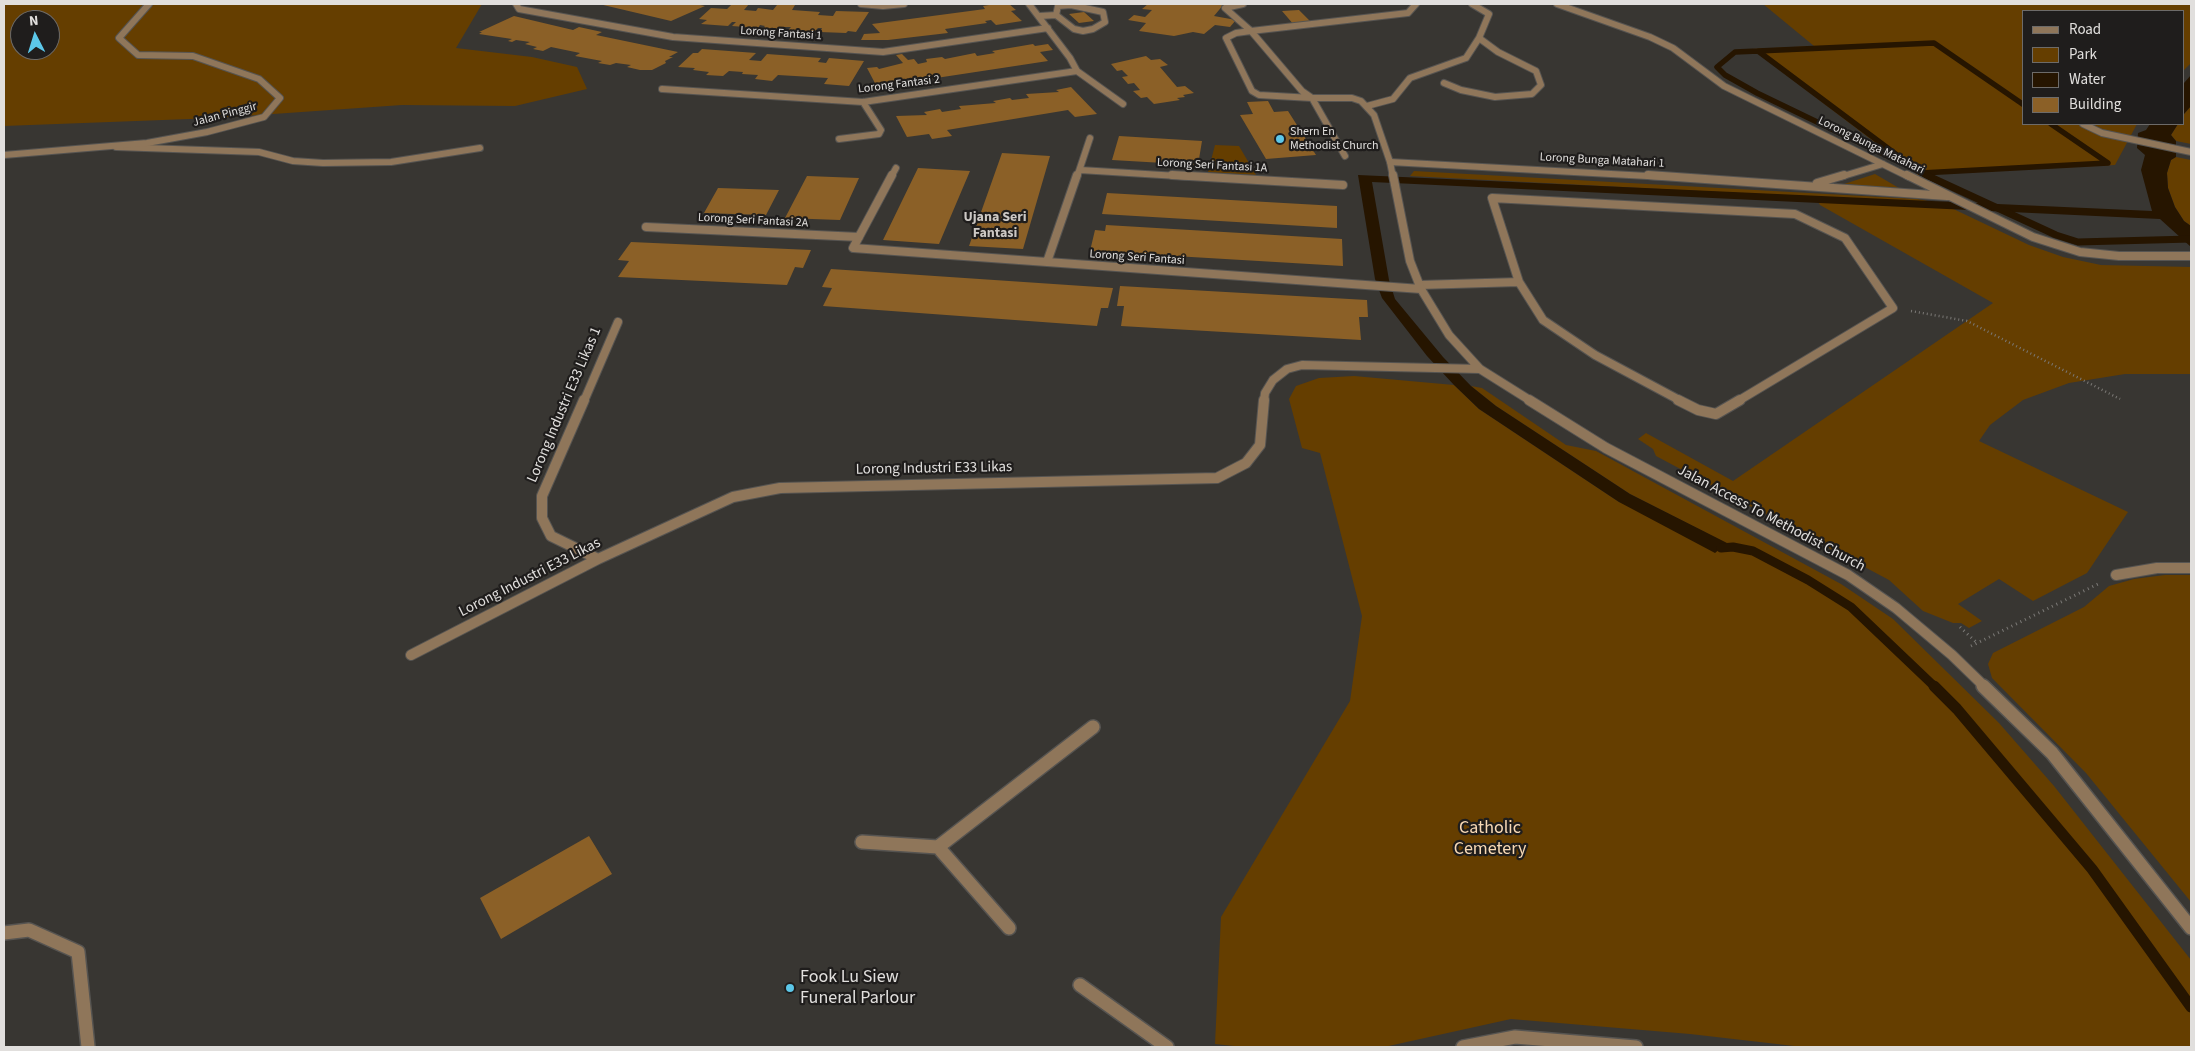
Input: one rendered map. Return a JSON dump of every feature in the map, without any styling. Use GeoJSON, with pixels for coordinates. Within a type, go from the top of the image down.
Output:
{"type":"FeatureCollection","features":[{"type":"Feature","properties":{"kind":"street","name":"Jalan Pinggir"},"geometry":{"type":"LineString","coordinates":[[4,155],[147,143],[199,134],[264,117],[280,98],[259,79],[193,56],[138,55],[119,38],[149,4]]}},
{"type":"Feature","properties":{"kind":"street"},"geometry":{"type":"LineString","coordinates":[[860,4],[883,6],[904,4]]}},
{"type":"Feature","properties":{"kind":"street"},"geometry":{"type":"LineString","coordinates":[[1029,4],[1077,71],[1123,104]]}},
{"type":"Feature","properties":{"kind":"street"},"geometry":{"type":"LineString","coordinates":[[1242,4],[1226,6],[1225,8],[1252,31],[1302,91],[1312,98],[1345,156]]}},
{"type":"Feature","properties":{"kind":"street"},"geometry":{"type":"LineString","coordinates":[[1416,4],[1413,10],[1408,13],[1236,33],[1226,38],[1252,91],[1260,95],[1352,98],[1366,106],[1393,99],[1410,78],[1466,58],[1479,38],[1489,14],[1472,4]]}},
{"type":"Feature","properties":{"kind":"street","name":"Lorong Bunga Matahari"},"geometry":{"type":"LineString","coordinates":[[1557,4],[1650,37],[1673,48],[1724,86],[2033,237],[2080,252],[2119,256],[2191,256]]}},
{"type":"Feature","properties":{"kind":"street","name":"Lorong Fantasi 1"},"geometry":{"type":"LineString","coordinates":[[516,5],[519,9],[673,37],[883,52],[1048,28]]}},
{"type":"Feature","properties":{"kind":"street"},"geometry":{"type":"LineString","coordinates":[[1039,16],[1056,15],[1074,29],[1082,31],[1093,29],[1105,22],[1103,12],[1072,5],[1058,6],[1056,15]]}},
{"type":"Feature","properties":{"kind":"street"},"geometry":{"type":"LineString","coordinates":[[1444,83],[1461,90],[1495,97],[1532,94],[1541,85],[1536,71],[1498,52],[1479,38]]}},
{"type":"Feature","properties":{"kind":"street","name":"Lorong Fantasi 2"},"geometry":{"type":"LineString","coordinates":[[662,89],[863,102],[1077,71]]}},
{"type":"Feature","properties":{"kind":"street"},"geometry":{"type":"LineString","coordinates":[[839,139],[879,134],[881,130],[863,102]]}},
{"type":"Feature","properties":{"kind":"street","name":"Jalan Access To Methodist Church"},"geometry":{"type":"LineString","coordinates":[[1366,106],[1380,130],[1390,162],[1395,179],[1410,261],[1420,287],[1449,335],[1480,369],[1606,448],[1848,575],[1896,608],[1952,655],[2052,753],[2191,928]]}},
{"type":"Feature","properties":{"kind":"street"},"geometry":{"type":"LineString","coordinates":[[2085,125],[2102,133],[2191,152]]}},
{"type":"Feature","properties":{"kind":"street"},"geometry":{"type":"LineString","coordinates":[[1047,262],[1090,138]]}},
{"type":"Feature","properties":{"kind":"street"},"geometry":{"type":"LineString","coordinates":[[105,147],[259,152],[293,161],[323,163],[391,162],[480,148]]}},
{"type":"Feature","properties":{"kind":"street","name":"Lorong Bunga Matahari 1"},"geometry":{"type":"LineString","coordinates":[[1390,162],[1812,185],[1947,196]]}},
{"type":"Feature","properties":{"kind":"street","name":"Lorong Bunga Matahari 1"},"geometry":{"type":"LineString","coordinates":[[1812,185],[1883,164]]}},
{"type":"Feature","properties":{"kind":"street"},"geometry":{"type":"LineString","coordinates":[[859,237],[896,168]]}},
{"type":"Feature","properties":{"kind":"street","name":"Lorong Seri Fantasi 1A"},"geometry":{"type":"LineString","coordinates":[[1080,170],[1343,185]]}},
{"type":"Feature","properties":{"kind":"street"},"geometry":{"type":"LineString","coordinates":[[1492,198],[1795,214],[1845,238],[1893,308],[1716,414],[1698,410],[1595,355],[1543,320],[1519,282],[1492,198]]}},
{"type":"Feature","properties":{"kind":"street","name":"Lorong Seri Fantasi 2A"},"geometry":{"type":"LineString","coordinates":[[646,227],[859,237]]}},
{"type":"Feature","properties":{"kind":"street","name":"Lorong Seri Fantasi"},"geometry":{"type":"LineString","coordinates":[[859,237],[853,248],[1396,288],[1519,282]]}},
{"type":"Feature","properties":{"kind":"street","name":"Lorong Industri E33 Likas 1"},"geometry":{"type":"LineString","coordinates":[[598,559],[551,536],[542,518],[542,496],[618,322]]}},
{"type":"Feature","properties":{"kind":"street","name":"Lorong Industri E33 Likas"},"geometry":{"type":"LineString","coordinates":[[412,655],[598,559],[733,497],[780,488],[1218,478],[1246,463],[1260,445],[1265,393],[1273,380],[1286,369],[1302,365],[1335,364],[1461,370],[1480,369]]}},
{"type":"Feature","properties":{"kind":"street"},"geometry":{"type":"LineString","coordinates":[[2116,575],[2156,568],[2191,568]]}},
{"type":"Feature","properties":{"kind":"street"},"geometry":{"type":"LineString","coordinates":[[862,842],[938,848],[1093,727]]}},
{"type":"Feature","properties":{"kind":"street"},"geometry":{"type":"LineString","coordinates":[[938,848],[1009,928]]}},
{"type":"Feature","properties":{"kind":"street"},"geometry":{"type":"LineString","coordinates":[[4,933],[29,930],[78,952],[88,1047]]}},
{"type":"Feature","properties":{"kind":"street"},"geometry":{"type":"LineString","coordinates":[[1080,985],[1167,1047]]}},
{"type":"Feature","properties":{"kind":"street"},"geometry":{"type":"LineString","coordinates":[[1463,1047],[1515,1036],[1636,1047]]}},
{"type":"Feature","properties":{"kind":"path"},"geometry":{"type":"LineString","coordinates":[[1893,308],[1967,321],[2120,399]]}},
{"type":"Feature","properties":{"kind":"path"},"geometry":{"type":"LineString","coordinates":[[1952,655],[2116,575]]}},
{"type":"Feature","properties":{"kind":"path"},"geometry":{"type":"LineString","coordinates":[[1960,627],[1977,643]]}},
{"type":"Feature","properties":{"kind":"green space"},"geometry":{"type":"Polygon","coordinates":[[[4,4],[482,4],[456,48],[532,57],[577,67],[587,89],[515,106],[402,105],[216,118],[4,126],[4,4]]]}},
{"type":"Feature","properties":{"kind":"green space"},"geometry":{"type":"Polygon","coordinates":[[[1763,4],[2191,4],[2191,63],[2185,69],[2185,10],[2022,10],[2022,125],[2136,125],[2115,165],[1918,175],[1752,49],[1814,46],[1763,4]]]}},
{"type":"Feature","properties":{"kind":"green space"},"geometry":{"type":"Polygon","coordinates":[[[2191,106],[2191,144],[2176,141],[2171,135],[2177,125],[2185,125],[2185,113],[2191,106]]]}},
{"type":"Feature","properties":{"kind":"green space"},"geometry":{"type":"Polygon","coordinates":[[[1215,145],[1239,146],[1256,175],[1208,172],[1215,145]]]}},
{"type":"Feature","properties":{"kind":"green space"},"geometry":{"type":"Polygon","coordinates":[[[2176,157],[2191,160],[2191,226],[2184,221],[2175,207],[2168,188],[2167,173],[2171,160],[2176,157]]]}},
{"type":"Feature","properties":{"kind":"green space"},"geometry":{"type":"Polygon","coordinates":[[[1414,171],[1917,199],[1943,204],[2029,245],[2063,257],[2101,265],[2191,267],[2191,374],[2125,374],[2069,383],[2023,400],[1990,425],[1979,441],[2128,512],[2087,573],[2033,601],[1999,579],[1958,604],[1982,621],[1969,628],[1961,623],[1953,623],[1923,611],[1889,580],[1656,456],[1653,449],[1638,439],[1646,433],[1733,481],[1993,303],[1820,205],[1815,197],[1410,176],[1414,171]]]}},
{"type":"Feature","properties":{"kind":"green space"},"geometry":{"type":"Polygon","coordinates":[[[1875,174],[1899,188],[1844,184],[1875,174]]]}},
{"type":"Feature","properties":{"kind":"green space","name":"Catholic Cemetery"},"geometry":{"type":"Polygon","coordinates":[[[1354,376],[1454,385],[1479,409],[1619,502],[1726,543],[1630,494],[1496,406],[1471,386],[1482,388],[1566,445],[1596,451],[1841,584],[1893,619],[1999,723],[2054,786],[2191,960],[2191,1047],[1803,1047],[1690,1034],[1511,1019],[1384,1047],[1244,1047],[1215,1044],[1221,917],[1350,701],[1362,616],[1320,453],[1302,448],[1289,399],[1296,386],[1319,378],[1354,376]]]}},
{"type":"Feature","properties":{"kind":"green space"},"geometry":{"type":"Polygon","coordinates":[[[2165,575],[2191,575],[2191,902],[2086,773],[1992,678],[1988,664],[1993,653],[2084,607],[2109,586],[2134,579],[2165,575]]]}},
{"type":"Feature","properties":{"kind":"water"},"geometry":{"type":"Polygon","coordinates":[[[2191,75],[2191,106],[2185,113],[2185,82],[2191,75]]]}},
{"type":"Feature","properties":{"kind":"water"},"geometry":{"type":"Polygon","coordinates":[[[2149,125],[2177,125],[2171,135],[2176,141],[2176,157],[2171,160],[2167,173],[2168,188],[2175,207],[2184,221],[2191,226],[2191,247],[2160,219],[1372,182],[1389,280],[1395,299],[1443,357],[1471,386],[1496,406],[1630,494],[1727,543],[1715,553],[1619,502],[1479,409],[1454,385],[1427,356],[1382,298],[1375,279],[1358,175],[2152,211],[2141,170],[2145,155],[2137,148],[2138,133],[2146,130],[2149,125]]]}},
{"type":"Feature","properties":{"kind":"building"},"geometry":{"type":"Polygon","coordinates":[[[599,4],[703,4],[700,5],[705,6],[671,21],[599,4]]]}},
{"type":"Feature","properties":{"kind":"building"},"geometry":{"type":"Polygon","coordinates":[[[732,4],[749,4],[744,10],[756,11],[758,8],[773,10],[777,5],[795,5],[792,10],[820,12],[818,15],[833,16],[836,11],[869,12],[856,32],[848,31],[846,33],[820,32],[822,28],[818,28],[815,31],[806,31],[801,36],[784,35],[791,27],[784,27],[782,29],[763,28],[765,26],[760,25],[758,28],[732,26],[736,22],[732,22],[728,26],[701,24],[707,20],[699,19],[711,8],[727,9],[732,4]]]}},
{"type":"Feature","properties":{"kind":"building"},"geometry":{"type":"Polygon","coordinates":[[[1009,4],[1016,10],[1011,11],[1022,21],[996,25],[991,20],[985,21],[987,23],[945,29],[948,33],[888,40],[861,40],[864,34],[880,33],[872,24],[985,9],[983,6],[1009,4]]]}},
{"type":"Feature","properties":{"kind":"building"},"geometry":{"type":"Polygon","coordinates":[[[1148,4],[1224,4],[1214,16],[1236,20],[1230,27],[1215,25],[1204,34],[1193,32],[1174,36],[1139,31],[1146,23],[1128,20],[1134,15],[1145,17],[1152,10],[1142,9],[1148,4]]]}},
{"type":"Feature","properties":{"kind":"building"},"geometry":{"type":"Polygon","coordinates":[[[1299,10],[1313,24],[1294,25],[1282,11],[1299,10]]]}},
{"type":"Feature","properties":{"kind":"building"},"geometry":{"type":"Polygon","coordinates":[[[1084,12],[1094,21],[1079,23],[1069,14],[1084,12]]]}},
{"type":"Feature","properties":{"kind":"building"},"geometry":{"type":"Polygon","coordinates":[[[514,16],[573,30],[579,27],[602,32],[596,35],[678,52],[669,57],[673,57],[665,61],[666,63],[652,70],[640,70],[627,67],[631,65],[616,63],[610,65],[598,63],[602,61],[575,56],[580,53],[551,47],[543,51],[533,49],[537,47],[525,44],[530,42],[516,40],[512,42],[508,41],[512,39],[479,34],[482,32],[479,32],[514,16]]]}},
{"type":"Feature","properties":{"kind":"building"},"geometry":{"type":"Polygon","coordinates":[[[1033,44],[1035,46],[1048,44],[1053,50],[1040,52],[1048,61],[877,87],[867,68],[877,67],[879,69],[903,63],[896,55],[902,54],[908,60],[914,59],[918,64],[927,62],[926,59],[942,57],[945,59],[975,53],[977,56],[995,53],[992,51],[1033,44]]]}},
{"type":"Feature","properties":{"kind":"building"},"geometry":{"type":"Polygon","coordinates":[[[702,49],[756,53],[749,60],[761,61],[767,54],[821,58],[818,62],[826,63],[829,58],[864,61],[849,86],[824,84],[828,78],[778,75],[772,81],[755,79],[758,75],[742,74],[743,72],[729,71],[723,76],[706,75],[709,72],[693,70],[695,68],[678,67],[693,53],[698,53],[702,49]]]}},
{"type":"Feature","properties":{"kind":"building"},"geometry":{"type":"Polygon","coordinates":[[[1146,56],[1151,60],[1160,59],[1168,65],[1160,67],[1177,87],[1185,86],[1194,93],[1177,98],[1180,100],[1154,104],[1147,97],[1141,98],[1133,91],[1140,90],[1134,83],[1128,84],[1122,77],[1128,76],[1122,70],[1117,71],[1111,64],[1146,56]]]}},
{"type":"Feature","properties":{"kind":"building"},"geometry":{"type":"Polygon","coordinates":[[[1071,87],[1097,114],[1075,117],[1068,110],[947,130],[952,136],[932,139],[929,134],[907,137],[896,116],[927,115],[924,112],[940,109],[942,112],[961,109],[959,106],[996,103],[993,101],[1010,98],[1012,100],[1029,98],[1026,94],[1059,92],[1056,90],[1071,87]]]}},
{"type":"Feature","properties":{"kind":"building","name":"Shern En Methodist Church"},"geometry":{"type":"Polygon","coordinates":[[[1268,101],[1274,112],[1288,111],[1316,155],[1266,159],[1240,115],[1253,114],[1247,102],[1268,101]]]}},
{"type":"Feature","properties":{"kind":"building"},"geometry":{"type":"Polygon","coordinates":[[[1119,136],[1202,141],[1198,165],[1112,160],[1119,136]]]}},
{"type":"Feature","properties":{"kind":"building"},"geometry":{"type":"Polygon","coordinates":[[[1002,153],[1050,156],[1023,249],[969,246],[1002,153]]]}},
{"type":"Feature","properties":{"kind":"building"},"geometry":{"type":"Polygon","coordinates":[[[918,168],[970,171],[939,244],[883,240],[918,168]]]}},
{"type":"Feature","properties":{"kind":"building"},"geometry":{"type":"Polygon","coordinates":[[[807,176],[859,178],[840,220],[785,218],[807,176]]]}},
{"type":"Feature","properties":{"kind":"building"},"geometry":{"type":"Polygon","coordinates":[[[718,188],[779,190],[766,215],[704,213],[718,188]]]}},
{"type":"Feature","properties":{"kind":"building"},"geometry":{"type":"Polygon","coordinates":[[[1107,193],[1337,206],[1337,228],[1102,214],[1107,193]]]}},
{"type":"Feature","properties":{"kind":"building"},"geometry":{"type":"Polygon","coordinates":[[[1106,225],[1342,239],[1343,266],[1090,251],[1095,230],[1105,231],[1106,225]]]}},
{"type":"Feature","properties":{"kind":"building"},"geometry":{"type":"Polygon","coordinates":[[[631,242],[811,250],[803,268],[795,267],[787,285],[618,277],[629,261],[618,260],[631,242]]]}},
{"type":"Feature","properties":{"kind":"building"},"geometry":{"type":"Polygon","coordinates":[[[831,269],[1113,288],[1108,308],[1101,308],[1097,326],[823,306],[832,288],[822,287],[831,269]]]}},
{"type":"Feature","properties":{"kind":"building"},"geometry":{"type":"Polygon","coordinates":[[[1120,286],[1367,300],[1368,317],[1359,317],[1361,340],[1121,326],[1124,306],[1117,306],[1120,286]]]}},
{"type":"Feature","properties":{"kind":"building"},"geometry":{"type":"Polygon","coordinates":[[[589,836],[612,874],[501,939],[480,898],[589,836]]]}},
{"type":"Feature","properties":{"kind":"waterway"},"geometry":{"type":"LineString","coordinates":[[1758,51],[1934,43],[2022,104]]}},
{"type":"Feature","properties":{"kind":"waterway"},"geometry":{"type":"LineString","coordinates":[[1758,51],[1921,173],[2108,163],[2052,125]]}},
{"type":"Feature","properties":{"kind":"waterway"},"geometry":{"type":"LineString","coordinates":[[1758,51],[1735,52],[1717,67],[1725,75],[1757,93],[1898,161]]}},
{"type":"Feature","properties":{"kind":"waterway"},"geometry":{"type":"LineString","coordinates":[[1923,174],[1928,177]]}},
{"type":"Feature","properties":{"kind":"waterway"},"geometry":{"type":"LineString","coordinates":[[1926,175],[2056,235],[2078,242],[2191,239]]}},
{"type":"Feature","properties":{"kind":"waterway"},"geometry":{"type":"LineString","coordinates":[[1721,548],[1733,547],[1753,551],[1808,580],[1851,607],[1935,687]]}},
{"type":"Feature","properties":{"kind":"waterway"},"geometry":{"type":"LineString","coordinates":[[1935,687],[1957,709],[2092,869],[2191,1007]]}},
{"type":"Feature","properties":{"kind":"place","name":"Shern En Methodist Church"},"geometry":{"type":"Point","coordinates":[1280,139]}},
{"type":"Feature","properties":{"kind":"place","name":"Fook Lu Siew Funeral Parlour"},"geometry":{"type":"Point","coordinates":[790,988]}},
{"type":"Feature","properties":{"kind":"district","name":"Ujana Seri Fantasi"},"geometry":{"type":"Point","coordinates":[995,226]}}]}
